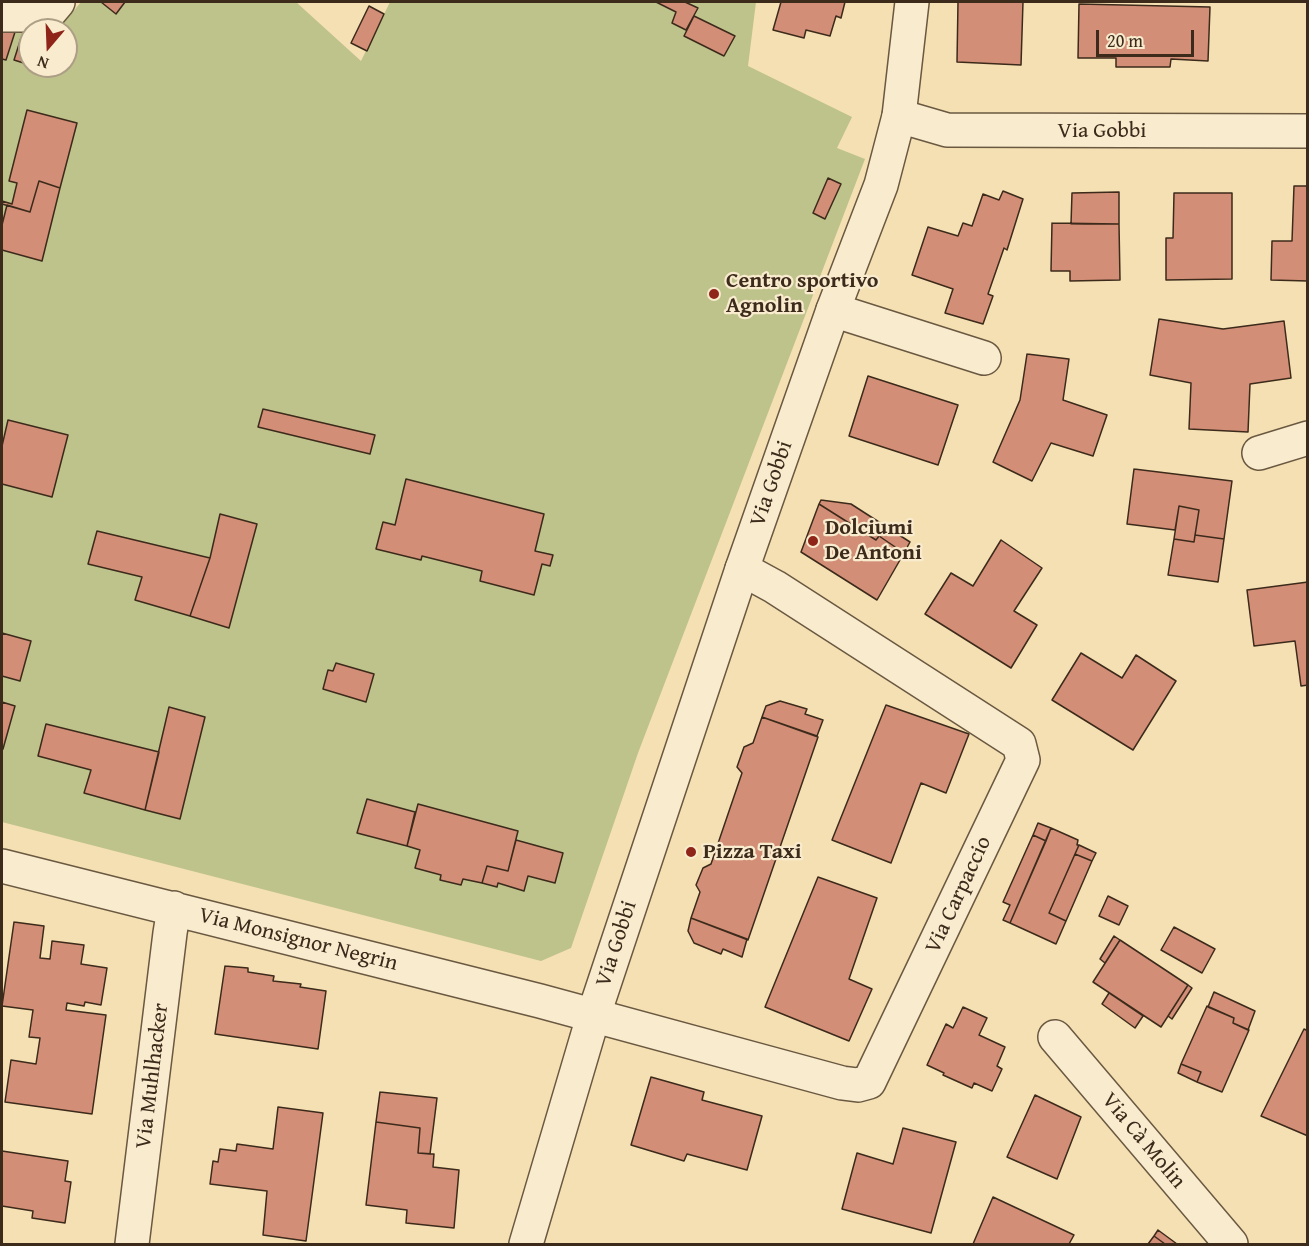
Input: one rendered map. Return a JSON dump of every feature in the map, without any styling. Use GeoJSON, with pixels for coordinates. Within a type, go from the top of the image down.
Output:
{"type":"FeatureCollection","features":[{"type":"Feature","properties":{"kind":"street"},"geometry":{"type":"LineString","coordinates":[[2,15],[47,15],[58,2]]}},
{"type":"Feature","properties":{"kind":"street"},"geometry":{"type":"LineString","coordinates":[[899,116],[912,2]]}},
{"type":"Feature","properties":{"kind":"street","name":"Via Gobbi"},"geometry":{"type":"LineString","coordinates":[[526,1245],[593,1017],[741,569],[880,185],[899,116],[947,130],[1308,131]]}},
{"type":"Feature","properties":{"kind":"street"},"geometry":{"type":"LineString","coordinates":[[833,310],[984,358]]}},
{"type":"Feature","properties":{"kind":"street"},"geometry":{"type":"LineString","coordinates":[[1259,453],[1308,438]]}},
{"type":"Feature","properties":{"kind":"street","name":"Via Carpaccio"},"geometry":{"type":"LineString","coordinates":[[593,1017],[842,1083],[858,1085],[869,1082],[1023,760],[1019,744],[1005,734],[776,587],[741,569]]}},
{"type":"Feature","properties":{"kind":"street","name":"Via Monsignor Negrin"},"geometry":{"type":"LineString","coordinates":[[2,866],[540,1001],[593,1017]]}},
{"type":"Feature","properties":{"kind":"street","name":"Via Muhlhacker"},"geometry":{"type":"LineString","coordinates":[[132,1245],[174,908]]}},
{"type":"Feature","properties":{"kind":"street","name":"Via Cà Molin"},"geometry":{"type":"LineString","coordinates":[[1055,1037],[1231,1245]]}},
{"type":"Feature","properties":{"kind":"green space"},"geometry":{"type":"Polygon","coordinates":[[[81,2],[296,2],[361,61],[390,2],[756,2],[748,66],[852,117],[837,148],[865,159],[638,753],[571,948],[541,961],[2,822],[2,27],[18,32],[18,78],[78,78],[78,18],[68,18],[81,2]]]}},
{"type":"Feature","properties":{"kind":"building"},"geometry":{"type":"Polygon","coordinates":[[[101,2],[125,2],[116,14],[101,2]]]}},
{"type":"Feature","properties":{"kind":"building"},"geometry":{"type":"Polygon","coordinates":[[[656,2],[685,2],[698,8],[686,30],[672,23],[676,12],[656,2]]]}},
{"type":"Feature","properties":{"kind":"building"},"geometry":{"type":"Polygon","coordinates":[[[781,2],[845,2],[841,18],[836,16],[830,36],[806,30],[804,38],[773,30],[781,2]]]}},
{"type":"Feature","properties":{"kind":"building"},"geometry":{"type":"Polygon","coordinates":[[[958,2],[1023,2],[1021,65],[957,62],[958,2]]]}},
{"type":"Feature","properties":{"kind":"building"},"geometry":{"type":"Polygon","coordinates":[[[1079,4],[1210,7],[1208,61],[1171,59],[1170,67],[1116,67],[1116,58],[1078,58],[1079,4]]]}},
{"type":"Feature","properties":{"kind":"building"},"geometry":{"type":"Polygon","coordinates":[[[369,6],[384,14],[367,51],[351,43],[369,6]]]}},
{"type":"Feature","properties":{"kind":"building"},"geometry":{"type":"Polygon","coordinates":[[[694,16],[735,36],[724,56],[684,36],[694,16]]]}},
{"type":"Feature","properties":{"kind":"building"},"geometry":{"type":"Polygon","coordinates":[[[2,27],[15,32],[6,60],[2,59],[2,27]]]}},
{"type":"Feature","properties":{"kind":"building"},"geometry":{"type":"Polygon","coordinates":[[[18,47],[18,61],[14,60],[18,47]]]}},
{"type":"Feature","properties":{"kind":"building"},"geometry":{"type":"Polygon","coordinates":[[[27,110],[77,123],[60,188],[39,181],[30,212],[2,204],[2,201],[12,204],[17,183],[9,181],[27,110]]]}},
{"type":"Feature","properties":{"kind":"building"},"geometry":{"type":"Polygon","coordinates":[[[828,178],[841,184],[825,219],[813,213],[828,178]]]}},
{"type":"Feature","properties":{"kind":"building"},"geometry":{"type":"Polygon","coordinates":[[[39,181],[60,188],[42,261],[2,250],[2,225],[7,205],[30,212],[39,181]]]}},
{"type":"Feature","properties":{"kind":"building"},"geometry":{"type":"Polygon","coordinates":[[[1294,186],[1308,186],[1308,281],[1271,280],[1272,241],[1292,241],[1294,186]]]}},
{"type":"Feature","properties":{"kind":"building"},"geometry":{"type":"Polygon","coordinates":[[[1003,191],[1023,199],[1007,250],[1004,248],[988,294],[993,296],[983,324],[945,313],[953,289],[912,275],[928,227],[958,236],[963,223],[972,226],[983,194],[999,200],[1003,191]]]}},
{"type":"Feature","properties":{"kind":"building"},"geometry":{"type":"Polygon","coordinates":[[[1119,192],[1119,224],[1071,224],[1072,193],[1119,192]]]}},
{"type":"Feature","properties":{"kind":"building"},"geometry":{"type":"Polygon","coordinates":[[[1174,193],[1232,193],[1232,279],[1166,280],[1166,238],[1173,238],[1174,193]]]}},
{"type":"Feature","properties":{"kind":"building"},"geometry":{"type":"Polygon","coordinates":[[[1052,223],[1119,224],[1120,280],[1070,281],[1070,271],[1051,271],[1052,223]]]}},
{"type":"Feature","properties":{"kind":"building"},"geometry":{"type":"Polygon","coordinates":[[[1159,319],[1223,329],[1284,321],[1291,378],[1250,384],[1248,432],[1189,429],[1191,383],[1150,375],[1159,319]]]}},
{"type":"Feature","properties":{"kind":"building"},"geometry":{"type":"Polygon","coordinates":[[[1027,354],[1069,359],[1063,400],[1107,415],[1093,456],[1051,443],[1032,481],[993,462],[1020,400],[1027,354]]]}},
{"type":"Feature","properties":{"kind":"building"},"geometry":{"type":"Polygon","coordinates":[[[868,376],[958,405],[938,465],[849,436],[868,376]]]}},
{"type":"Feature","properties":{"kind":"building"},"geometry":{"type":"Polygon","coordinates":[[[263,409],[375,435],[370,454],[258,427],[263,409]]]}},
{"type":"Feature","properties":{"kind":"building"},"geometry":{"type":"Polygon","coordinates":[[[8,420],[68,435],[52,497],[2,484],[2,446],[8,420]]]}},
{"type":"Feature","properties":{"kind":"building"},"geometry":{"type":"Polygon","coordinates":[[[1134,469],[1232,481],[1224,539],[1195,535],[1199,510],[1179,506],[1175,530],[1127,524],[1134,469]]]}},
{"type":"Feature","properties":{"kind":"building"},"geometry":{"type":"Polygon","coordinates":[[[406,479],[544,514],[535,551],[553,555],[550,566],[542,564],[534,595],[480,581],[482,571],[422,556],[421,560],[376,549],[383,522],[395,525],[406,479]]]}},
{"type":"Feature","properties":{"kind":"building"},"geometry":{"type":"Polygon","coordinates":[[[821,500],[851,504],[910,542],[904,553],[879,536],[876,540],[819,504],[821,500]]]}},
{"type":"Feature","properties":{"kind":"building"},"geometry":{"type":"Polygon","coordinates":[[[819,504],[876,540],[879,536],[904,553],[877,600],[801,552],[819,504]]]}},
{"type":"Feature","properties":{"kind":"building"},"geometry":{"type":"Polygon","coordinates":[[[1179,506],[1199,510],[1194,542],[1174,539],[1179,506]]]}},
{"type":"Feature","properties":{"kind":"building"},"geometry":{"type":"Polygon","coordinates":[[[220,514],[257,524],[229,628],[190,616],[210,558],[220,514]]]}},
{"type":"Feature","properties":{"kind":"building"},"geometry":{"type":"Polygon","coordinates":[[[97,531],[210,558],[190,616],[135,600],[142,577],[88,564],[97,531]]]}},
{"type":"Feature","properties":{"kind":"building"},"geometry":{"type":"Polygon","coordinates":[[[1195,535],[1224,539],[1218,582],[1168,575],[1174,539],[1194,542],[1195,535]]]}},
{"type":"Feature","properties":{"kind":"building"},"geometry":{"type":"Polygon","coordinates":[[[1001,540],[1042,568],[1014,611],[1037,625],[1011,668],[925,614],[951,573],[973,586],[1001,540]]]}},
{"type":"Feature","properties":{"kind":"building"},"geometry":{"type":"Polygon","coordinates":[[[1308,582],[1308,685],[1301,686],[1295,641],[1254,646],[1247,590],[1308,582]]]}},
{"type":"Feature","properties":{"kind":"building"},"geometry":{"type":"Polygon","coordinates":[[[2,633],[31,641],[20,681],[2,676],[2,633]]]}},
{"type":"Feature","properties":{"kind":"building"},"geometry":{"type":"Polygon","coordinates":[[[1081,653],[1122,678],[1136,655],[1176,681],[1133,750],[1052,700],[1081,653]]]}},
{"type":"Feature","properties":{"kind":"building"},"geometry":{"type":"Polygon","coordinates":[[[336,663],[374,674],[366,702],[323,689],[328,670],[333,671],[336,663]]]}},
{"type":"Feature","properties":{"kind":"building"},"geometry":{"type":"Polygon","coordinates":[[[780,701],[807,709],[805,714],[823,720],[817,736],[762,717],[766,706],[780,701]]]}},
{"type":"Feature","properties":{"kind":"building"},"geometry":{"type":"Polygon","coordinates":[[[2,702],[15,706],[3,749],[2,748],[2,702]]]}},
{"type":"Feature","properties":{"kind":"building"},"geometry":{"type":"Polygon","coordinates":[[[886,705],[969,734],[946,793],[921,783],[891,863],[832,840],[886,705]]]}},
{"type":"Feature","properties":{"kind":"building"},"geometry":{"type":"Polygon","coordinates":[[[169,707],[205,717],[180,819],[145,810],[169,707]]]}},
{"type":"Feature","properties":{"kind":"building"},"geometry":{"type":"Polygon","coordinates":[[[762,717],[818,737],[748,940],[691,918],[700,892],[696,885],[703,868],[711,864],[742,773],[737,767],[744,747],[753,743],[762,717]]]}},
{"type":"Feature","properties":{"kind":"building"},"geometry":{"type":"Polygon","coordinates":[[[46,724],[159,752],[145,810],[84,793],[91,770],[38,756],[46,724]]]}},
{"type":"Feature","properties":{"kind":"building"},"geometry":{"type":"Polygon","coordinates":[[[367,799],[415,812],[407,846],[357,833],[367,799]]]}},
{"type":"Feature","properties":{"kind":"building"},"geometry":{"type":"Polygon","coordinates":[[[418,804],[518,831],[508,871],[487,866],[482,883],[463,879],[461,885],[440,880],[441,875],[415,868],[420,850],[407,846],[418,804]]]}},
{"type":"Feature","properties":{"kind":"building"},"geometry":{"type":"Polygon","coordinates":[[[1038,823],[1051,828],[1046,841],[1033,835],[1038,823]]]}},
{"type":"Feature","properties":{"kind":"building"},"geometry":{"type":"Polygon","coordinates":[[[1051,828],[1078,840],[1077,845],[1079,845],[1049,913],[1066,921],[1056,944],[1010,923],[1051,828]]]}},
{"type":"Feature","properties":{"kind":"building"},"geometry":{"type":"Polygon","coordinates":[[[1033,835],[1046,841],[1010,923],[1003,920],[1010,905],[1003,902],[1033,835]]]}},
{"type":"Feature","properties":{"kind":"building"},"geometry":{"type":"Polygon","coordinates":[[[516,840],[563,853],[555,883],[528,876],[524,891],[498,883],[497,887],[482,883],[487,866],[508,871],[516,840]]]}},
{"type":"Feature","properties":{"kind":"building"},"geometry":{"type":"Polygon","coordinates":[[[1079,845],[1096,853],[1092,861],[1075,854],[1079,845]]]}},
{"type":"Feature","properties":{"kind":"building"},"geometry":{"type":"Polygon","coordinates":[[[1075,854],[1092,861],[1066,921],[1049,913],[1075,854]]]}},
{"type":"Feature","properties":{"kind":"building"},"geometry":{"type":"Polygon","coordinates":[[[818,877],[877,898],[849,979],[872,989],[849,1041],[765,1007],[818,877]]]}},
{"type":"Feature","properties":{"kind":"building"},"geometry":{"type":"Polygon","coordinates":[[[1108,896],[1128,906],[1119,925],[1099,916],[1108,896]]]}},
{"type":"Feature","properties":{"kind":"building"},"geometry":{"type":"Polygon","coordinates":[[[691,918],[747,939],[742,957],[723,949],[721,954],[694,943],[688,931],[691,918]]]}},
{"type":"Feature","properties":{"kind":"building"},"geometry":{"type":"Polygon","coordinates":[[[14,922],[44,926],[40,958],[50,959],[52,941],[84,945],[81,964],[107,968],[101,1005],[85,1002],[84,1006],[67,1003],[66,1010],[106,1015],[92,1114],[5,1102],[11,1060],[36,1064],[40,1038],[29,1037],[33,1010],[2,1006],[14,922]]]}},
{"type":"Feature","properties":{"kind":"building"},"geometry":{"type":"Polygon","coordinates":[[[1174,927],[1215,949],[1202,973],[1161,950],[1174,927]]]}},
{"type":"Feature","properties":{"kind":"building"},"geometry":{"type":"Polygon","coordinates":[[[1114,936],[1120,940],[1105,963],[1100,959],[1114,936]]]}},
{"type":"Feature","properties":{"kind":"building"},"geometry":{"type":"Polygon","coordinates":[[[1120,940],[1188,985],[1161,1027],[1093,982],[1120,940]]]}},
{"type":"Feature","properties":{"kind":"building"},"geometry":{"type":"Polygon","coordinates":[[[225,966],[248,968],[248,972],[274,976],[273,981],[301,984],[300,987],[326,991],[318,1049],[215,1034],[225,966]]]}},
{"type":"Feature","properties":{"kind":"building"},"geometry":{"type":"Polygon","coordinates":[[[1188,985],[1192,988],[1172,1019],[1168,1016],[1188,985]]]}},
{"type":"Feature","properties":{"kind":"building"},"geometry":{"type":"Polygon","coordinates":[[[1214,992],[1255,1011],[1248,1030],[1233,1023],[1234,1018],[1208,1007],[1214,992]]]}},
{"type":"Feature","properties":{"kind":"building"},"geometry":{"type":"Polygon","coordinates":[[[1109,993],[1143,1016],[1135,1028],[1102,1004],[1109,993]]]}},
{"type":"Feature","properties":{"kind":"building"},"geometry":{"type":"Polygon","coordinates":[[[1207,1006],[1234,1018],[1233,1023],[1249,1030],[1222,1092],[1197,1082],[1201,1072],[1181,1064],[1207,1006]]]}},
{"type":"Feature","properties":{"kind":"building"},"geometry":{"type":"Polygon","coordinates":[[[963,1007],[987,1018],[979,1035],[1005,1047],[997,1066],[1002,1069],[992,1091],[974,1083],[972,1088],[927,1065],[946,1024],[953,1028],[963,1007]]]}},
{"type":"Feature","properties":{"kind":"building"},"geometry":{"type":"Polygon","coordinates":[[[1304,1029],[1308,1031],[1308,1136],[1261,1116],[1304,1029]]]}},
{"type":"Feature","properties":{"kind":"building"},"geometry":{"type":"Polygon","coordinates":[[[1181,1064],[1201,1072],[1197,1082],[1178,1073],[1181,1064]]]}},
{"type":"Feature","properties":{"kind":"building"},"geometry":{"type":"Polygon","coordinates":[[[651,1077],[704,1092],[702,1100],[762,1116],[747,1170],[687,1154],[684,1161],[631,1145],[651,1077]]]}},
{"type":"Feature","properties":{"kind":"building"},"geometry":{"type":"Polygon","coordinates":[[[380,1092],[437,1098],[430,1154],[418,1153],[420,1128],[376,1122],[380,1092]]]}},
{"type":"Feature","properties":{"kind":"building"},"geometry":{"type":"Polygon","coordinates":[[[1035,1095],[1081,1117],[1057,1179],[1007,1157],[1035,1095]]]}},
{"type":"Feature","properties":{"kind":"building"},"geometry":{"type":"Polygon","coordinates":[[[278,1107],[323,1113],[306,1241],[263,1235],[267,1191],[210,1184],[213,1161],[218,1162],[220,1149],[236,1151],[237,1144],[273,1149],[278,1107]]]}},
{"type":"Feature","properties":{"kind":"building"},"geometry":{"type":"Polygon","coordinates":[[[376,1122],[420,1128],[418,1153],[434,1154],[433,1167],[459,1170],[454,1228],[406,1223],[407,1210],[366,1205],[376,1122]]]}},
{"type":"Feature","properties":{"kind":"building"},"geometry":{"type":"Polygon","coordinates":[[[903,1128],[956,1142],[931,1233],[842,1209],[857,1153],[893,1164],[903,1128]]]}},
{"type":"Feature","properties":{"kind":"building"},"geometry":{"type":"Polygon","coordinates":[[[2,1151],[68,1161],[65,1181],[71,1182],[65,1223],[32,1218],[33,1211],[2,1206],[2,1151]]]}},
{"type":"Feature","properties":{"kind":"building"},"geometry":{"type":"Polygon","coordinates":[[[993,1197],[1074,1235],[1069,1244],[973,1244],[993,1197]]]}},
{"type":"Feature","properties":{"kind":"building"},"geometry":{"type":"Polygon","coordinates":[[[1158,1230],[1177,1244],[1165,1244],[1154,1236],[1158,1230]]]}},
{"type":"Feature","properties":{"kind":"building"},"geometry":{"type":"Polygon","coordinates":[[[1154,1236],[1165,1244],[1148,1244],[1154,1236]]]}},
{"type":"Feature","properties":{"kind":"place","name":"Centro sportivo Agnolin"},"geometry":{"type":"Point","coordinates":[714,294]}},
{"type":"Feature","properties":{"kind":"place","name":"Dolciumi De Antoni"},"geometry":{"type":"Point","coordinates":[813,541]}},
{"type":"Feature","properties":{"kind":"place","name":"Pizza Taxi"},"geometry":{"type":"Point","coordinates":[691,852]}}]}
